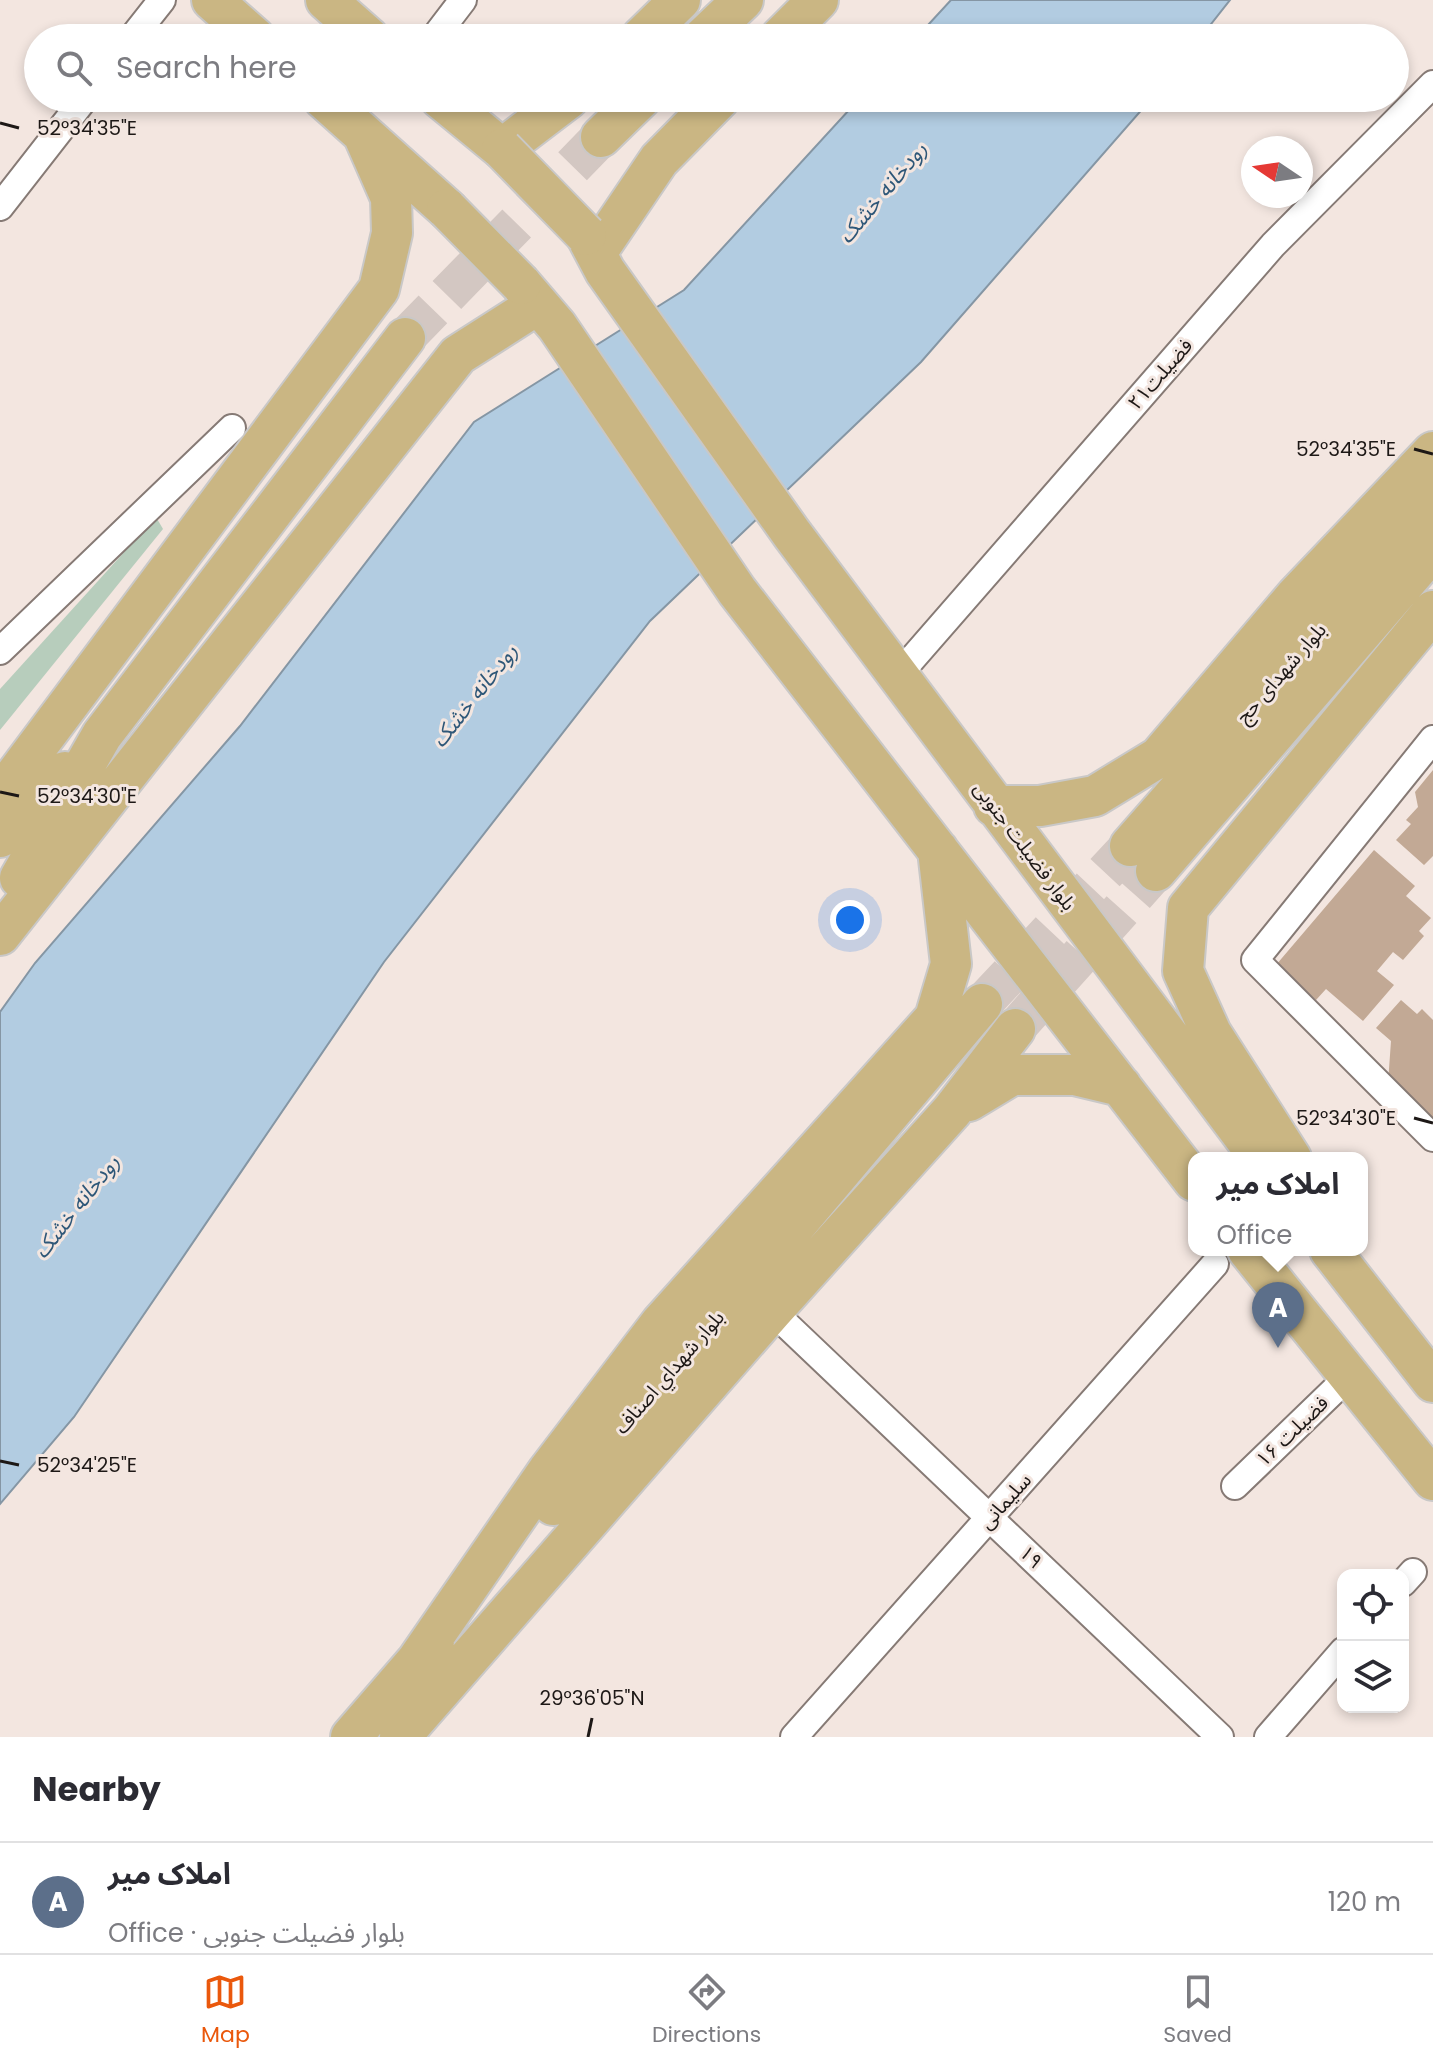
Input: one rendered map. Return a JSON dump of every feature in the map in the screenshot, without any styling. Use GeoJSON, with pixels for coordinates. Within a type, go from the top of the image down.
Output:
{"type":"FeatureCollection","features":[{"type":"Feature","properties":{"kind":"main road"},"geometry":{"type":"LineString","coordinates":[[212,0],[239,24]]}},
{"type":"Feature","properties":{"kind":"main road"},"geometry":{"type":"LineString","coordinates":[[326,0],[353,24]]}},
{"type":"Feature","properties":{"kind":"main road"},"geometry":{"type":"LineString","coordinates":[[655,24],[680,0]]}},
{"type":"Feature","properties":{"kind":"main road"},"geometry":{"type":"LineString","coordinates":[[718,24],[743,0]]}},
{"type":"Feature","properties":{"kind":"main road"},"geometry":{"type":"LineString","coordinates":[[794,24],[818,0]]}},
{"type":"Feature","properties":{"kind":"main road"},"geometry":{"type":"LineString","coordinates":[[339,112],[447,209],[539,305],[737,591],[1188,1173]]}},
{"type":"Feature","properties":{"kind":"main road","name":"بلوار فضیلت جنوبی"},"geometry":{"type":"LineString","coordinates":[[457,112],[502,149],[596,253],[792,534],[1255,1152]]}},
{"type":"Feature","properties":{"kind":"main road"},"geometry":{"type":"LineString","coordinates":[[502,149],[551,112]]}},
{"type":"Feature","properties":{"kind":"main road"},"geometry":{"type":"LineString","coordinates":[[601,137],[627,112]]}},
{"type":"Feature","properties":{"kind":"main road"},"geometry":{"type":"LineString","coordinates":[[596,253],[659,160],[706,112]]}},
{"type":"Feature","properties":{"kind":"main road"},"geometry":{"type":"LineString","coordinates":[[0,796],[379,289],[392,233],[391,198],[363,134]]}},
{"type":"Feature","properties":{"kind":"main road"},"geometry":{"type":"LineString","coordinates":[[0,935],[458,355],[539,305]]}},
{"type":"Feature","properties":{"kind":"main road"},"geometry":{"type":"LineString","coordinates":[[0,912],[102,735],[405,338]]}},
{"type":"Feature","properties":{"kind":"main road"},"geometry":{"type":"LineString","coordinates":[[994,806],[1040,806],[1095,796],[1159,757],[1296,596],[1433,452]]}},
{"type":"Feature","properties":{"kind":"main road","name":"بلوار شهدای حج"},"geometry":{"type":"LineString","coordinates":[[1433,500],[1143,858],[1433,550]]}},
{"type":"Feature","properties":{"kind":"main road"},"geometry":{"type":"LineString","coordinates":[[1287,1152],[1211,1033],[1183,971],[1188,908],[1433,611]]}},
{"type":"Feature","properties":{"kind":"main road"},"geometry":{"type":"LineString","coordinates":[[0,837],[102,735]]}},
{"type":"Feature","properties":{"kind":"main road"},"geometry":{"type":"LineString","coordinates":[[416,1662],[548,1471],[661,1323],[935,1018],[951,964],[937,846]]}},
{"type":"Feature","properties":{"kind":"main road","name":"بلوار شهداي اصناف"},"geometry":{"type":"LineString","coordinates":[[351,1737],[755,1273],[982,1004]]}},
{"type":"Feature","properties":{"kind":"main road","name":"بلوار شهداي اصناف"},"geometry":{"type":"LineString","coordinates":[[401,1737],[772,1311],[952,1111],[1015,1029]]}},
{"type":"Feature","properties":{"kind":"main road"},"geometry":{"type":"LineString","coordinates":[[952,1111],[1012,1075],[1075,1075],[1121,1086]]}},
{"type":"Feature","properties":{"kind":"main road"},"geometry":{"type":"LineString","coordinates":[[1335,1256],[1433,1382]]}},
{"type":"Feature","properties":{"kind":"main road"},"geometry":{"type":"LineString","coordinates":[[1348,1256],[1375,1308]]}},
{"type":"Feature","properties":{"kind":"main road"},"geometry":{"type":"LineString","coordinates":[[1231,1257],[1349,1376],[1426,1461]]}},
{"type":"Feature","properties":{"kind":"street"},"geometry":{"type":"LineString","coordinates":[[143,24],[162,0]]}},
{"type":"Feature","properties":{"kind":"street"},"geometry":{"type":"LineString","coordinates":[[445,24],[463,0]]}},
{"type":"Feature","properties":{"kind":"street","name":"فضیلت۲۱"},"geometry":{"type":"LineString","coordinates":[[1409,108],[1433,84]]}},
{"type":"Feature","properties":{"kind":"street"},"geometry":{"type":"LineString","coordinates":[[0,207],[74,112]]}},
{"type":"Feature","properties":{"kind":"street","name":"فضیلت۲۱"},"geometry":{"type":"LineString","coordinates":[[899,674],[1273,245],[1405,112]]}},
{"type":"Feature","properties":{"kind":"street"},"geometry":{"type":"LineString","coordinates":[[0,651],[232,428]]}},
{"type":"Feature","properties":{"kind":"street"},"geometry":{"type":"LineString","coordinates":[[1433,739],[1255,960],[1433,1138]]}},
{"type":"Feature","properties":{"kind":"street","name":"سلیمانی"},"geometry":{"type":"LineString","coordinates":[[794,1737],[990,1518],[1231,1257]]}},
{"type":"Feature","properties":{"kind":"street","name":"۱۹"},"geometry":{"type":"LineString","coordinates":[[772,1311],[1220,1737]]}},
{"type":"Feature","properties":{"kind":"street","name":"فضیلت ۱۶"},"geometry":{"type":"LineString","coordinates":[[1235,1486],[1349,1376]]}},
{"type":"Feature","properties":{"kind":"street"},"geometry":{"type":"LineString","coordinates":[[1268,1737],[1337,1658]]}},
{"type":"Feature","properties":{"kind":"green space"},"geometry":{"type":"Polygon","coordinates":[[[156,517],[163,529],[0,730],[0,689],[156,517]]]}},
{"type":"Feature","properties":{"kind":"water"},"geometry":{"type":"Polygon","coordinates":[[[951,0],[1230,0],[1211,24],[929,24],[951,0]]]}},
{"type":"Feature","properties":{"kind":"water","name":"رودخانه خشک"},"geometry":{"type":"Polygon","coordinates":[[[847,112],[1140,112],[921,362],[650,621],[384,962],[74,1417],[0,1504],[0,1012],[35,963],[240,726],[474,422],[684,290],[847,112]]]}},
{"type":"Feature","properties":{"kind":"building"},"geometry":{"type":"Polygon","coordinates":[[[1433,770],[1433,856],[1424,865],[1396,840],[1411,824],[1406,820],[1418,807],[1415,792],[1433,770]]]}},
{"type":"Feature","properties":{"kind":"building"},"geometry":{"type":"Polygon","coordinates":[[[1374,850],[1415,886],[1406,896],[1431,918],[1419,931],[1424,936],[1403,960],[1393,952],[1377,971],[1394,985],[1363,1021],[1326,989],[1316,1000],[1276,965],[1374,850]]]}},
{"type":"Feature","properties":{"kind":"building"},"geometry":{"type":"Polygon","coordinates":[[[1401,1000],[1417,1014],[1422,1009],[1433,1020],[1433,1135],[1388,1083],[1391,1041],[1376,1028],[1401,1000]]]}},
{"type":"Feature","properties":{"kind":"tunnel"},"geometry":{"type":"LineString","coordinates":[[405,338],[601,137]]}},
{"type":"Feature","properties":{"kind":"tunnel"},"geometry":{"type":"LineString","coordinates":[[982,1004],[1130,846]]}},
{"type":"Feature","properties":{"kind":"tunnel"},"geometry":{"type":"LineString","coordinates":[[1015,1029],[1156,871]]}},
{"type":"Feature","properties":{"kind":"place","name":"املاک میر"},"geometry":{"type":"Point","coordinates":[1278,1348]}}]}
